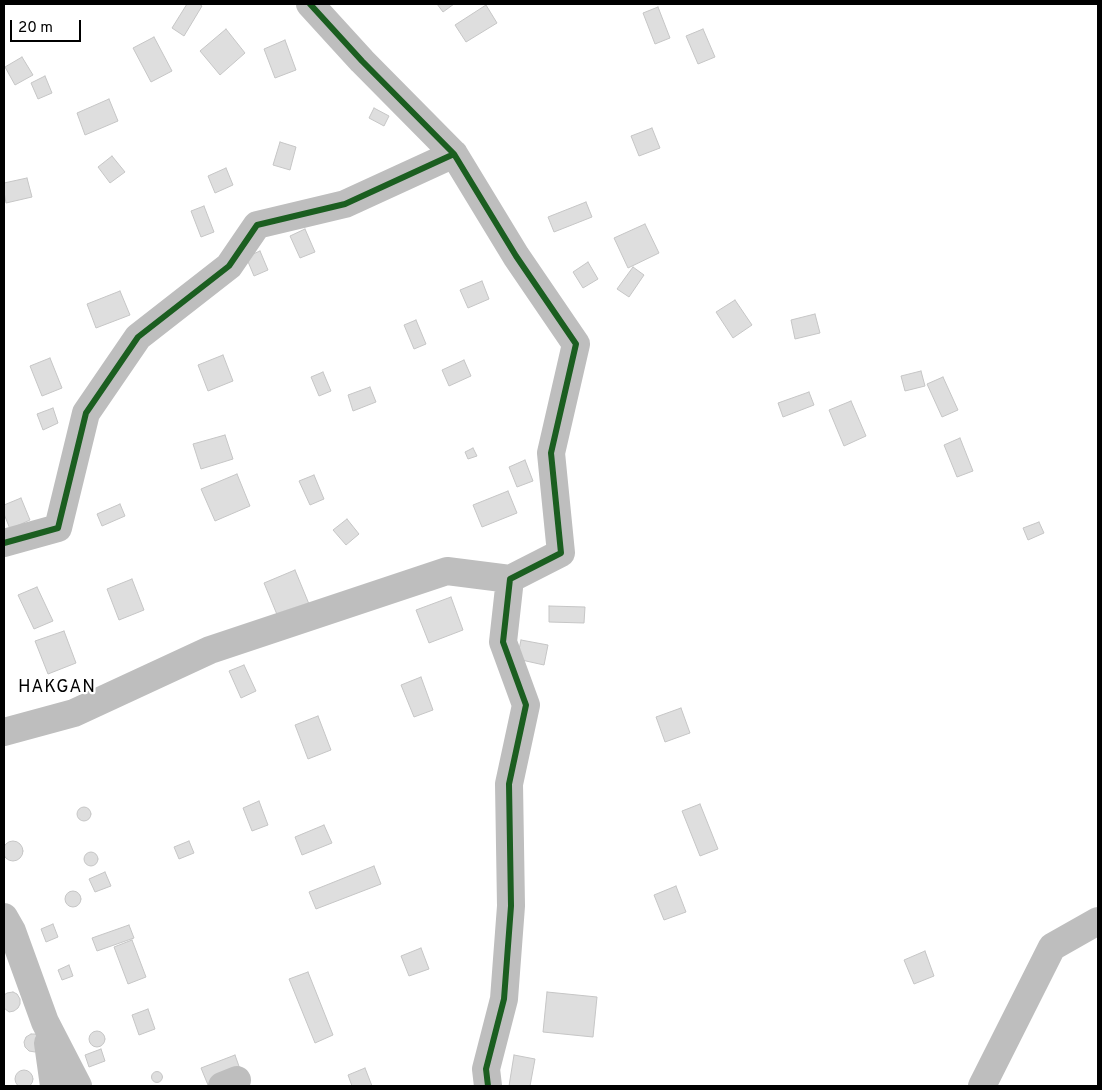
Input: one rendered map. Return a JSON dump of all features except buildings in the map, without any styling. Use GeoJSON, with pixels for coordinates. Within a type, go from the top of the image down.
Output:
{"type":"FeatureCollection","features":[{"type":"Feature","properties":{"kind":"street"},"geometry":{"type":"LineString","coordinates":[[4,732],[74,713],[210,650],[447,571],[510,579],[561,553],[550,453],[576,344],[516,256],[454,154],[362,61],[310,4]]}},
{"type":"Feature","properties":{"kind":"street"},"geometry":{"type":"LineString","coordinates":[[4,543],[58,528],[86,413],[138,337],[230,266],[257,225],[345,204],[454,154]]}},
{"type":"Feature","properties":{"kind":"street"},"geometry":{"type":"LineString","coordinates":[[488,1086],[486,1069],[504,999],[511,906],[509,784],[526,705],[503,642],[510,579]]}},
{"type":"Feature","properties":{"kind":"street"},"geometry":{"type":"LineString","coordinates":[[4,917],[12,931],[45,1022],[78,1086]]}},
{"type":"Feature","properties":{"kind":"street"},"geometry":{"type":"LineString","coordinates":[[982,1086],[1052,947],[1098,921]]}},
{"type":"Feature","properties":{"kind":"street"},"geometry":{"type":"LineString","coordinates":[[45,1022],[54,1086]]}},
{"type":"Feature","properties":{"kind":"cycle path"},"geometry":{"type":"LineString","coordinates":[[310,4],[362,61],[454,154],[516,256],[576,344],[551,453],[561,553],[510,579],[503,642],[526,705],[509,784],[511,906],[504,999],[486,1069],[488,1086]]}},
{"type":"Feature","properties":{"kind":"cycle path"},"geometry":{"type":"LineString","coordinates":[[4,543],[58,528],[86,413],[138,337],[229,266],[257,225],[345,204],[454,154]]}},
{"type":"Feature","properties":{"kind":"district","name":"HAKGAN"},"geometry":{"type":"Point","coordinates":[57,688]}}]}
